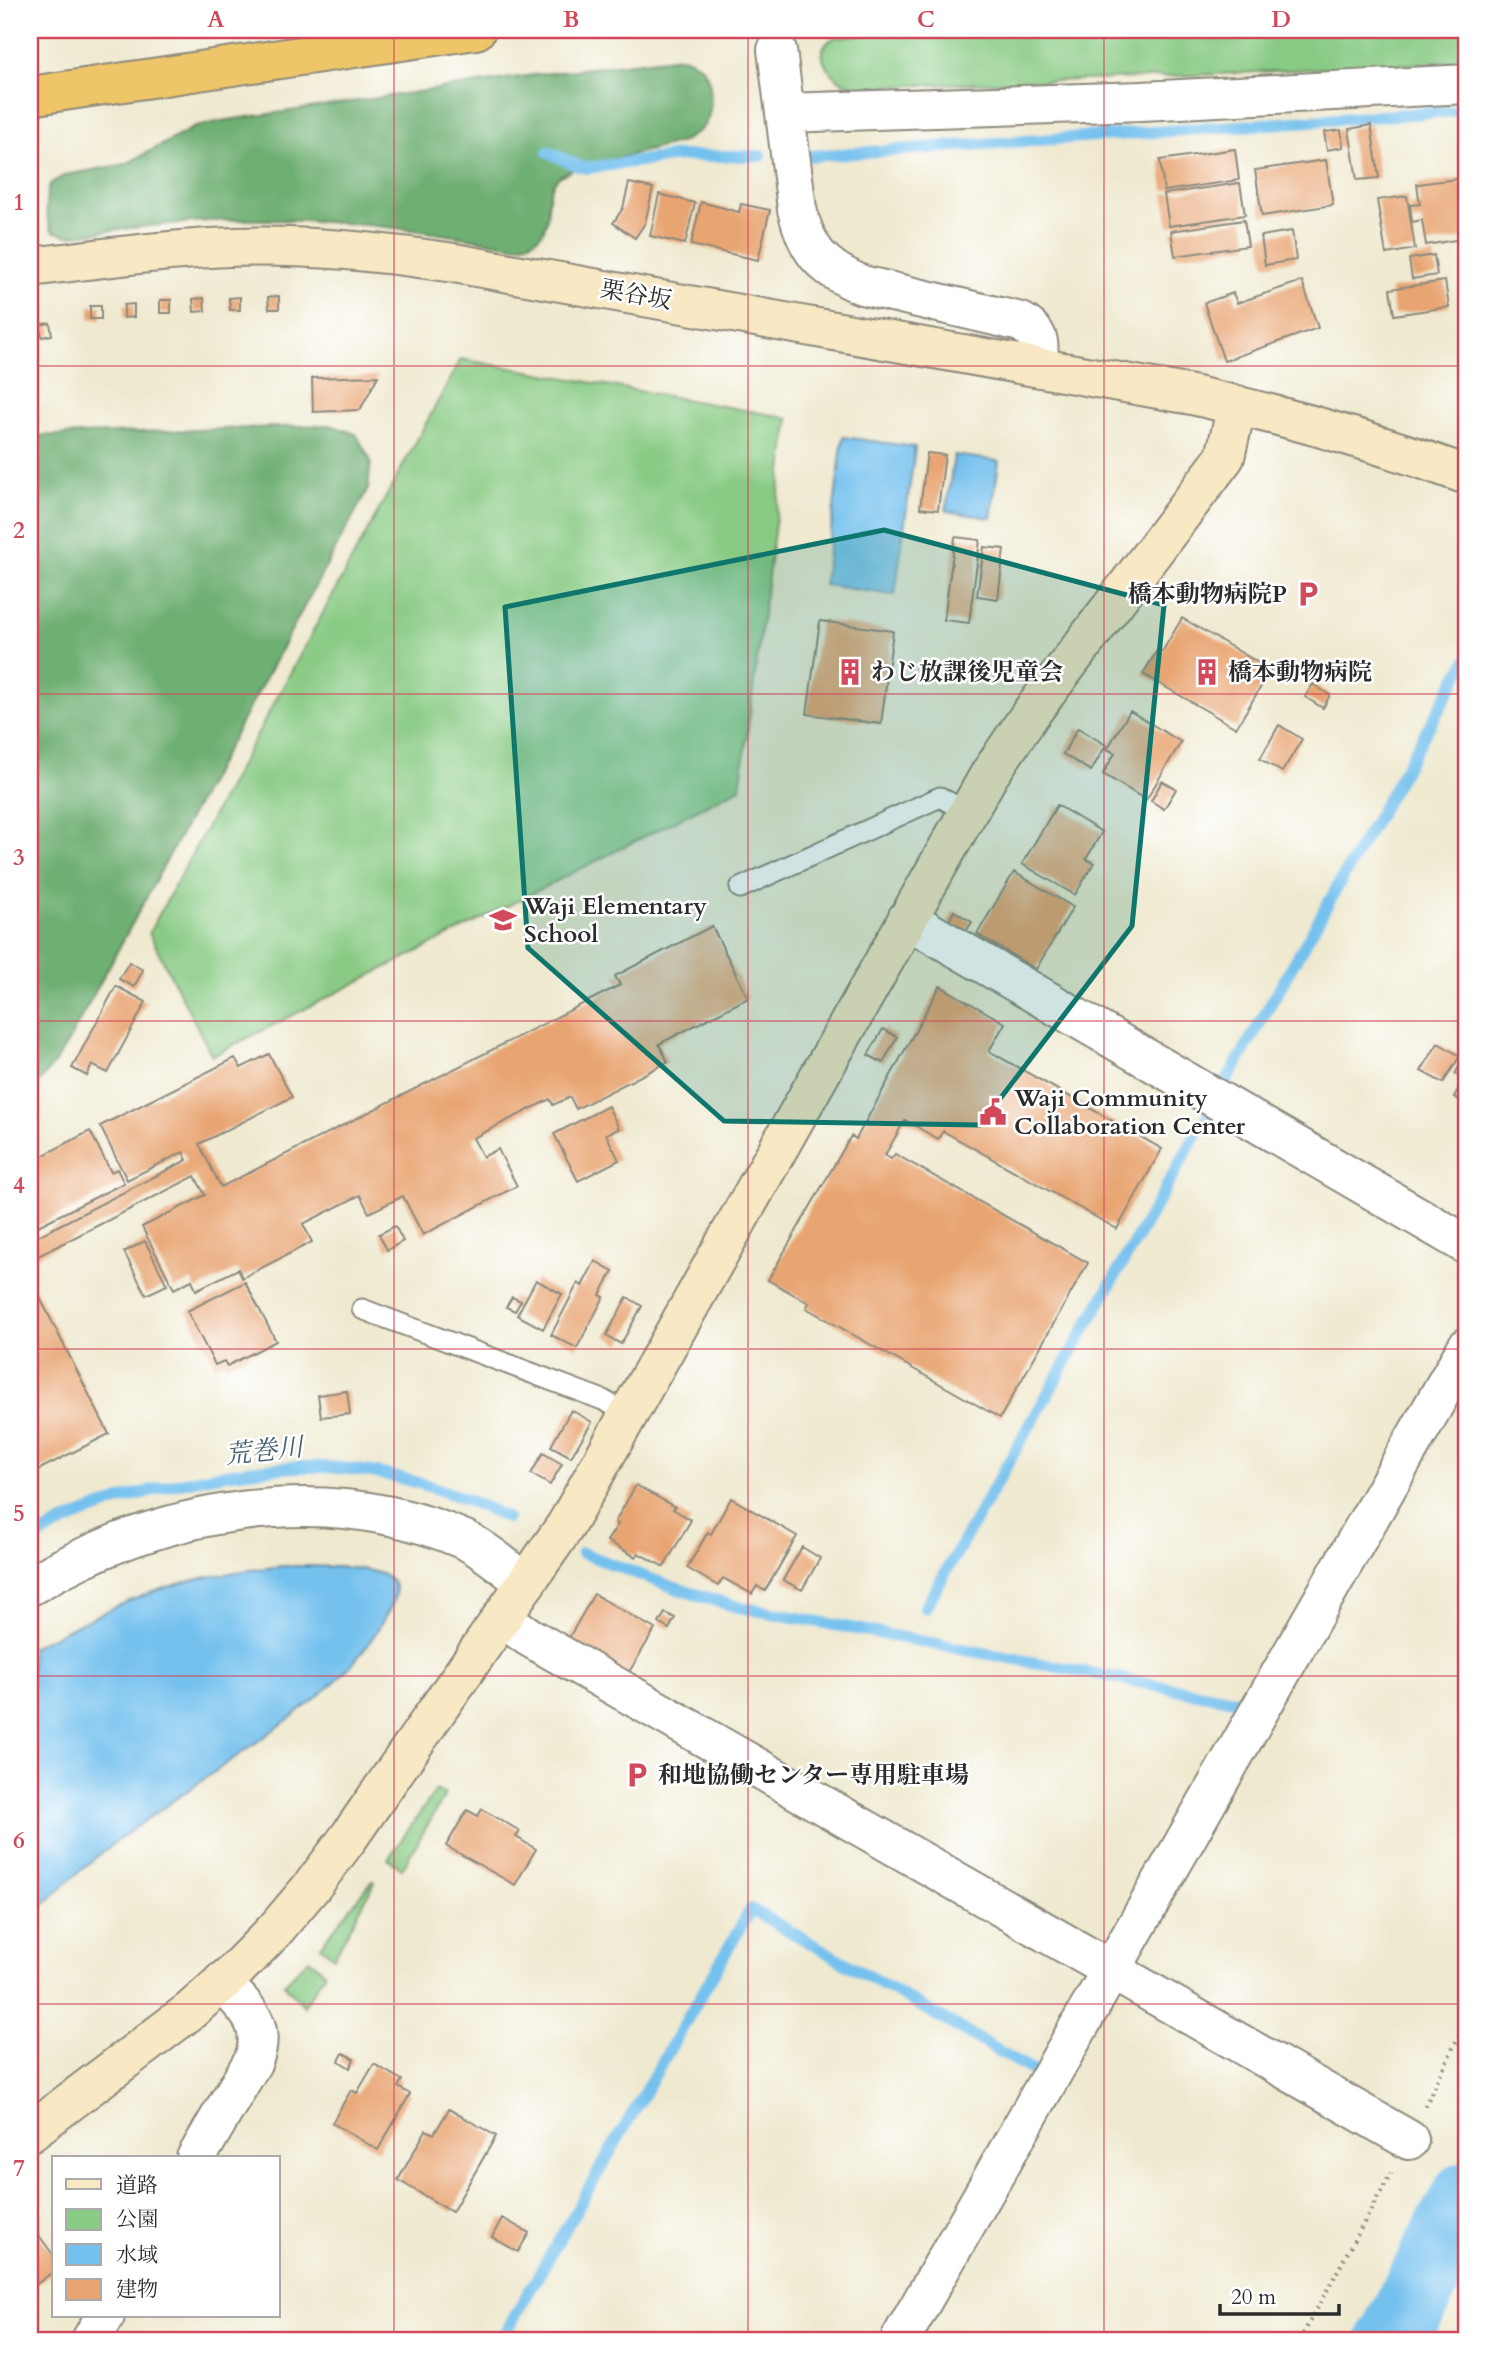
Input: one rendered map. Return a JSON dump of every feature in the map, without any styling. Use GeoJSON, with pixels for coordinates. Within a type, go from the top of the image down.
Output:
{"type":"FeatureCollection","features":[{"type":"Feature","properties":{"kind":"highway"},"geometry":{"type":"LineString","coordinates":[[30,96],[476,30]]}},
{"type":"Feature","properties":{"kind":"street"},"geometry":{"type":"LineString","coordinates":[[777,50],[797,209],[803,235],[817,257],[837,275],[862,285],[1021,323],[1031,328],[1038,339],[1036,367]]}},
{"type":"Feature","properties":{"kind":"street"},"geometry":{"type":"LineString","coordinates":[[785,113],[1142,101],[1467,84]]}},
{"type":"Feature","properties":{"kind":"street","name":"栗谷坂"},"geometry":{"type":"LineString","coordinates":[[30,267],[211,248],[333,248],[394,254],[1237,405],[1336,431],[1467,475]]}},
{"type":"Feature","properties":{"kind":"street"},"geometry":{"type":"LineString","coordinates":[[30,2132],[143,2048],[222,1982],[275,1930],[313,1885],[502,1618],[566,1525],[995,764],[1225,457],[1237,405]]}},
{"type":"Feature","properties":{"kind":"street"},"geometry":{"type":"LineString","coordinates":[[907,919],[1467,1245]]}},
{"type":"Feature","properties":{"kind":"street"},"geometry":{"type":"LineString","coordinates":[[900,2340],[1467,1347]]}},
{"type":"Feature","properties":{"kind":"street"},"geometry":{"type":"LineString","coordinates":[[30,1586],[111,1544],[166,1526],[223,1514],[280,1507],[344,1507],[407,1519],[467,1541],[526,1583]]}},
{"type":"Feature","properties":{"kind":"street"},"geometry":{"type":"LineString","coordinates":[[502,1618],[541,1644],[1409,2140]]}},
{"type":"Feature","properties":{"kind":"street"},"geometry":{"type":"LineString","coordinates":[[197,2156],[258,2048],[259,2035],[255,2021],[222,1982]]}},
{"type":"Feature","properties":{"kind":"street"},"geometry":{"type":"LineString","coordinates":[[91,2340],[104,2318]]}},
{"type":"Feature","properties":{"kind":"lane"},"geometry":{"type":"LineString","coordinates":[[740,888],[940,797],[967,812]]}},
{"type":"Feature","properties":{"kind":"lane"},"geometry":{"type":"LineString","coordinates":[[362,1310],[603,1400],[629,1414]]}},
{"type":"Feature","properties":{"kind":"path"},"geometry":{"type":"LineString","coordinates":[[1300,2340],[1409,2140],[1467,2019]]}},
{"type":"Feature","properties":{"kind":"highlighted area"},"geometry":{"type":"Polygon","coordinates":[[[884,530],[1164,605],[1132,926],[980,1125],[724,1121],[528,948],[505,607],[884,530]]]}},
{"type":"Feature","properties":{"kind":"green space"},"geometry":{"type":"Polygon","coordinates":[[[902,30],[1467,30],[1467,61],[1141,78],[861,87],[846,84],[827,68],[823,48],[834,38],[902,30]]]}},
{"type":"Feature","properties":{"kind":"green space"},"geometry":{"type":"Polygon","coordinates":[[[681,57],[700,66],[709,82],[710,109],[702,127],[682,142],[574,169],[559,177],[549,196],[545,228],[529,243],[512,246],[399,228],[286,220],[192,222],[68,236],[52,231],[48,219],[46,202],[50,184],[65,175],[126,164],[195,127],[533,75],[681,57]]]}},
{"type":"Feature","properties":{"kind":"green space"},"geometry":{"type":"Polygon","coordinates":[[[461,359],[789,418],[740,788],[212,1056],[149,933],[461,359]]]}},
{"type":"Feature","properties":{"kind":"green space"},"geometry":{"type":"Polygon","coordinates":[[[330,425],[356,434],[371,461],[368,489],[68,1042],[30,1093],[30,436],[330,425]]]}},
{"type":"Feature","properties":{"kind":"green space"},"geometry":{"type":"Polygon","coordinates":[[[436,1790],[445,1795],[402,1869],[388,1859],[436,1790]]]}},
{"type":"Feature","properties":{"kind":"green space"},"geometry":{"type":"Polygon","coordinates":[[[373,1880],[375,1882],[334,1957],[320,1946],[373,1880]]]}},
{"type":"Feature","properties":{"kind":"green space"},"geometry":{"type":"Polygon","coordinates":[[[309,1959],[325,1973],[304,2006],[284,1984],[309,1959]]]}},
{"type":"Feature","properties":{"kind":"water"},"geometry":{"type":"Polygon","coordinates":[[[843,437],[915,447],[895,595],[824,585],[843,437]]]}},
{"type":"Feature","properties":{"kind":"water"},"geometry":{"type":"Polygon","coordinates":[[[954,455],[999,461],[991,518],[946,511],[954,455]]]}},
{"type":"Feature","properties":{"kind":"water"},"geometry":{"type":"Polygon","coordinates":[[[284,1566],[341,1567],[385,1575],[392,1581],[395,1590],[391,1607],[359,1657],[325,1691],[102,1852],[30,1918],[31,1647],[162,1589],[220,1575],[284,1566]]]}},
{"type":"Feature","properties":{"kind":"building"},"geometry":{"type":"Polygon","coordinates":[[[1371,125],[1379,178],[1357,180],[1349,129],[1371,125]]]}},
{"type":"Feature","properties":{"kind":"building"},"geometry":{"type":"Polygon","coordinates":[[[1341,130],[1343,147],[1327,150],[1324,132],[1341,130]]]}},
{"type":"Feature","properties":{"kind":"building"},"geometry":{"type":"Polygon","coordinates":[[[1235,149],[1239,180],[1164,191],[1160,160],[1235,149]]]}},
{"type":"Feature","properties":{"kind":"building"},"geometry":{"type":"Polygon","coordinates":[[[1326,160],[1333,205],[1262,216],[1255,170],[1326,160]]]}},
{"type":"Feature","properties":{"kind":"building"},"geometry":{"type":"Polygon","coordinates":[[[1465,178],[1467,238],[1426,245],[1422,220],[1412,222],[1410,205],[1420,204],[1417,184],[1465,178]]]}},
{"type":"Feature","properties":{"kind":"building"},"geometry":{"type":"Polygon","coordinates":[[[629,183],[653,188],[645,223],[635,238],[613,223],[623,208],[629,183]]]}},
{"type":"Feature","properties":{"kind":"building"},"geometry":{"type":"Polygon","coordinates":[[[1240,183],[1245,215],[1169,226],[1164,194],[1240,183]]]}},
{"type":"Feature","properties":{"kind":"building"},"geometry":{"type":"Polygon","coordinates":[[[659,194],[695,203],[685,244],[650,236],[659,194]]]}},
{"type":"Feature","properties":{"kind":"building"},"geometry":{"type":"Polygon","coordinates":[[[1407,196],[1415,249],[1386,254],[1377,200],[1407,196]]]}},
{"type":"Feature","properties":{"kind":"building"},"geometry":{"type":"Polygon","coordinates":[[[701,202],[739,212],[741,204],[770,210],[758,260],[691,245],[701,202]]]}},
{"type":"Feature","properties":{"kind":"building"},"geometry":{"type":"Polygon","coordinates":[[[1244,220],[1248,246],[1175,256],[1171,231],[1244,220]]]}},
{"type":"Feature","properties":{"kind":"building"},"geometry":{"type":"Polygon","coordinates":[[[1292,231],[1296,260],[1265,265],[1261,236],[1292,231]]]}},
{"type":"Feature","properties":{"kind":"building"},"geometry":{"type":"Polygon","coordinates":[[[1434,255],[1437,275],[1412,279],[1409,259],[1434,255]]]}},
{"type":"Feature","properties":{"kind":"building"},"geometry":{"type":"Polygon","coordinates":[[[1302,281],[1318,328],[1224,361],[1204,303],[1233,293],[1237,303],[1302,281]]]}},
{"type":"Feature","properties":{"kind":"building"},"geometry":{"type":"Polygon","coordinates":[[[1445,281],[1449,307],[1394,315],[1390,289],[1445,281]]]}},
{"type":"Feature","properties":{"kind":"building"},"geometry":{"type":"Polygon","coordinates":[[[279,296],[279,309],[269,309],[268,297],[279,296]]]}},
{"type":"Feature","properties":{"kind":"building"},"geometry":{"type":"Polygon","coordinates":[[[240,297],[240,310],[230,310],[229,298],[240,297]]]}},
{"type":"Feature","properties":{"kind":"building"},"geometry":{"type":"Polygon","coordinates":[[[204,298],[205,311],[194,312],[193,299],[204,298]]]}},
{"type":"Feature","properties":{"kind":"building"},"geometry":{"type":"Polygon","coordinates":[[[160,300],[171,300],[171,313],[160,313],[160,300]]]}},
{"type":"Feature","properties":{"kind":"building"},"geometry":{"type":"Polygon","coordinates":[[[134,304],[134,317],[124,318],[124,305],[134,304]]]}},
{"type":"Feature","properties":{"kind":"building"},"geometry":{"type":"Polygon","coordinates":[[[90,306],[101,306],[101,319],[90,319],[90,306]]]}},
{"type":"Feature","properties":{"kind":"building"},"geometry":{"type":"Polygon","coordinates":[[[50,323],[52,335],[42,337],[39,325],[50,323]]]}},
{"type":"Feature","properties":{"kind":"building"},"geometry":{"type":"Polygon","coordinates":[[[378,376],[360,410],[313,412],[312,378],[378,376]]]}},
{"type":"Feature","properties":{"kind":"building"},"geometry":{"type":"Polygon","coordinates":[[[927,453],[945,455],[938,510],[920,508],[927,453]]]}},
{"type":"Feature","properties":{"kind":"building"},"geometry":{"type":"Polygon","coordinates":[[[955,537],[980,540],[969,623],[944,620],[955,537]]]}},
{"type":"Feature","properties":{"kind":"building"},"geometry":{"type":"Polygon","coordinates":[[[984,547],[1004,549],[998,599],[977,596],[984,547]]]}},
{"type":"Feature","properties":{"kind":"building","name":"橋本動物病院"},"geometry":{"type":"Polygon","coordinates":[[[1182,618],[1271,670],[1236,728],[1143,674],[1158,649],[1162,652],[1182,618]]]}},
{"type":"Feature","properties":{"kind":"building","name":"わじ放課後児童会"},"geometry":{"type":"Polygon","coordinates":[[[820,621],[893,631],[881,724],[807,714],[820,621]]]}},
{"type":"Feature","properties":{"kind":"building"},"geometry":{"type":"Polygon","coordinates":[[[1313,684],[1330,695],[1323,708],[1305,697],[1313,684]]]}},
{"type":"Feature","properties":{"kind":"building"},"geometry":{"type":"Polygon","coordinates":[[[1130,711],[1181,742],[1146,800],[1103,774],[1115,753],[1107,749],[1130,711]]]}},
{"type":"Feature","properties":{"kind":"building"},"geometry":{"type":"Polygon","coordinates":[[[1279,725],[1302,739],[1282,772],[1260,759],[1279,725]]]}},
{"type":"Feature","properties":{"kind":"building"},"geometry":{"type":"Polygon","coordinates":[[[1078,728],[1106,745],[1091,771],[1063,754],[1078,728]]]}},
{"type":"Feature","properties":{"kind":"building"},"geometry":{"type":"Polygon","coordinates":[[[1162,781],[1176,789],[1164,809],[1151,801],[1162,781]]]}},
{"type":"Feature","properties":{"kind":"building"},"geometry":{"type":"Polygon","coordinates":[[[1057,805],[1102,832],[1086,859],[1094,863],[1075,895],[1022,864],[1057,805]]]}},
{"type":"Feature","properties":{"kind":"building"},"geometry":{"type":"Polygon","coordinates":[[[1014,872],[1073,907],[1036,969],[977,934],[1014,872]]]}},
{"type":"Feature","properties":{"kind":"building"},"geometry":{"type":"Polygon","coordinates":[[[954,911],[972,922],[965,933],[948,923],[954,911]]]}},
{"type":"Feature","properties":{"kind":"building"},"geometry":{"type":"Polygon","coordinates":[[[712,926],[748,998],[659,1044],[668,1062],[576,1109],[570,1097],[553,1105],[550,1099],[473,1138],[483,1157],[498,1149],[517,1186],[423,1235],[403,1196],[369,1213],[360,1195],[303,1224],[312,1242],[242,1278],[238,1269],[196,1290],[192,1280],[174,1289],[142,1227],[205,1195],[195,1176],[30,1260],[30,1240],[187,1160],[183,1152],[127,1180],[100,1126],[235,1058],[241,1068],[269,1054],[292,1097],[199,1144],[221,1187],[620,985],[615,976],[712,926]]]}},
{"type":"Feature","properties":{"kind":"building"},"geometry":{"type":"Polygon","coordinates":[[[129,962],[143,970],[134,987],[119,979],[129,962]]]}},
{"type":"Feature","properties":{"kind":"building"},"geometry":{"type":"Polygon","coordinates":[[[116,986],[146,1002],[108,1073],[92,1065],[87,1076],[72,1068],[116,986]]]}},
{"type":"Feature","properties":{"kind":"building"},"geometry":{"type":"Polygon","coordinates":[[[940,986],[1005,1023],[989,1051],[1162,1149],[1117,1229],[943,1131],[938,1139],[905,1120],[885,1155],[891,1159],[895,1154],[1088,1263],[1000,1418],[806,1308],[809,1303],[768,1280],[851,1136],[856,1139],[940,986]]]}},
{"type":"Feature","properties":{"kind":"building"},"geometry":{"type":"Polygon","coordinates":[[[883,1029],[897,1037],[883,1063],[868,1055],[883,1029]]]}},
{"type":"Feature","properties":{"kind":"building"},"geometry":{"type":"Polygon","coordinates":[[[1438,1043],[1460,1056],[1443,1083],[1421,1071],[1438,1043]]]}},
{"type":"Feature","properties":{"kind":"building"},"geometry":{"type":"Polygon","coordinates":[[[1467,1052],[1467,1104],[1454,1097],[1465,1079],[1455,1074],[1467,1052]]]}},
{"type":"Feature","properties":{"kind":"building"},"geometry":{"type":"Polygon","coordinates":[[[608,1106],[619,1129],[606,1134],[619,1160],[578,1181],[554,1134],[608,1106]]]}},
{"type":"Feature","properties":{"kind":"building"},"geometry":{"type":"Polygon","coordinates":[[[90,1131],[111,1172],[117,1169],[124,1183],[32,1229],[30,1162],[90,1131]]]}},
{"type":"Feature","properties":{"kind":"building"},"geometry":{"type":"Polygon","coordinates":[[[395,1226],[403,1241],[387,1250],[379,1234],[395,1226]]]}},
{"type":"Feature","properties":{"kind":"building"},"geometry":{"type":"Polygon","coordinates":[[[145,1241],[167,1285],[146,1295],[124,1252],[145,1241]]]}},
{"type":"Feature","properties":{"kind":"building"},"geometry":{"type":"Polygon","coordinates":[[[595,1261],[613,1271],[600,1295],[604,1297],[577,1348],[551,1335],[578,1283],[582,1286],[595,1261]]]}},
{"type":"Feature","properties":{"kind":"building"},"geometry":{"type":"Polygon","coordinates":[[[30,1278],[109,1434],[30,1474],[30,1278]]]}},
{"type":"Feature","properties":{"kind":"building"},"geometry":{"type":"Polygon","coordinates":[[[536,1280],[562,1294],[543,1329],[517,1315],[536,1280]]]}},
{"type":"Feature","properties":{"kind":"building"},"geometry":{"type":"Polygon","coordinates":[[[245,1282],[276,1341],[227,1366],[224,1361],[215,1365],[187,1311],[245,1282]]]}},
{"type":"Feature","properties":{"kind":"building"},"geometry":{"type":"Polygon","coordinates":[[[512,1297],[521,1301],[515,1311],[506,1307],[512,1297]]]}},
{"type":"Feature","properties":{"kind":"building"},"geometry":{"type":"Polygon","coordinates":[[[627,1297],[642,1306],[621,1344],[606,1336],[627,1297]]]}},
{"type":"Feature","properties":{"kind":"building"},"geometry":{"type":"Polygon","coordinates":[[[347,1391],[350,1414],[321,1417],[318,1395],[347,1391]]]}},
{"type":"Feature","properties":{"kind":"building"},"geometry":{"type":"Polygon","coordinates":[[[571,1410],[592,1422],[571,1457],[551,1446],[571,1410]]]}},
{"type":"Feature","properties":{"kind":"building"},"geometry":{"type":"Polygon","coordinates":[[[543,1453],[562,1464],[550,1485],[531,1474],[543,1453]]]}},
{"type":"Feature","properties":{"kind":"building"},"geometry":{"type":"Polygon","coordinates":[[[636,1485],[675,1507],[673,1509],[691,1520],[664,1567],[638,1553],[636,1557],[607,1541],[636,1485]]]}},
{"type":"Feature","properties":{"kind":"building"},"geometry":{"type":"Polygon","coordinates":[[[731,1498],[797,1536],[765,1591],[757,1586],[752,1594],[723,1578],[718,1586],[687,1568],[708,1532],[711,1534],[731,1498]]]}},
{"type":"Feature","properties":{"kind":"building"},"geometry":{"type":"Polygon","coordinates":[[[802,1547],[820,1558],[802,1590],[783,1580],[802,1547]]]}},
{"type":"Feature","properties":{"kind":"building"},"geometry":{"type":"Polygon","coordinates":[[[594,1594],[655,1629],[626,1677],[566,1643],[594,1594]]]}},
{"type":"Feature","properties":{"kind":"building"},"geometry":{"type":"Polygon","coordinates":[[[665,1613],[675,1618],[669,1629],[659,1623],[665,1613]]]}},
{"type":"Feature","properties":{"kind":"building"},"geometry":{"type":"Polygon","coordinates":[[[482,1809],[520,1831],[516,1837],[536,1849],[515,1885],[446,1846],[467,1810],[478,1816],[482,1809]]]}},
{"type":"Feature","properties":{"kind":"building"},"geometry":{"type":"Polygon","coordinates":[[[343,2053],[354,2059],[350,2068],[339,2061],[343,2053]]]}},
{"type":"Feature","properties":{"kind":"building"},"geometry":{"type":"Polygon","coordinates":[[[374,2064],[402,2080],[398,2087],[410,2094],[378,2150],[332,2123],[351,2090],[357,2093],[374,2064]]]}},
{"type":"Feature","properties":{"kind":"building"},"geometry":{"type":"Polygon","coordinates":[[[449,2109],[496,2136],[452,2212],[398,2180],[426,2130],[434,2134],[449,2109]]]}},
{"type":"Feature","properties":{"kind":"building"},"geometry":{"type":"Polygon","coordinates":[[[502,2218],[529,2233],[518,2252],[492,2237],[502,2218]]]}},
{"type":"Feature","properties":{"kind":"building"},"geometry":{"type":"Polygon","coordinates":[[[30,2223],[52,2253],[52,2272],[30,2289],[30,2223]]]}},
{"type":"Feature","properties":{"kind":"waterway"},"geometry":{"type":"LineString","coordinates":[[812,156],[1467,110]]}},
{"type":"Feature","properties":{"kind":"waterway"},"geometry":{"type":"LineString","coordinates":[[548,152],[586,168],[679,156],[761,156]]}},
{"type":"Feature","properties":{"kind":"waterway"},"geometry":{"type":"LineString","coordinates":[[1221,1091],[1467,660]]}},
{"type":"Feature","properties":{"kind":"waterway"},"geometry":{"type":"LineString","coordinates":[[925,1608],[1212,1107]]}},
{"type":"Feature","properties":{"kind":"waterway","name":"荒巻川"},"geometry":{"type":"LineString","coordinates":[[30,1541],[63,1523],[141,1493],[228,1474],[312,1467],[349,1469],[410,1481],[450,1493],[507,1518]]}},
{"type":"Feature","properties":{"kind":"waterway"},"geometry":{"type":"LineString","coordinates":[[582,1553],[675,1588],[734,1606],[1244,1702]]}},
{"type":"Feature","properties":{"kind":"waterway"},"geometry":{"type":"LineString","coordinates":[[501,2340],[751,1909],[1039,2074]]}},
{"type":"Feature","properties":{"kind":"waterway"},"geometry":{"type":"LineString","coordinates":[[1393,2340],[1467,2197]]}},
{"type":"Feature","properties":{"kind":"place","name":"橋本動物病院P"},"geometry":{"type":"Point","coordinates":[1308,594]}},
{"type":"Feature","properties":{"kind":"place","name":"わじ放課後児童会"},"geometry":{"type":"Point","coordinates":[850,672]}},
{"type":"Feature","properties":{"kind":"place","name":"橋本動物病院"},"geometry":{"type":"Point","coordinates":[1207,672]}},
{"type":"Feature","properties":{"kind":"place","name":"Waji Elementary School"},"geometry":{"type":"Point","coordinates":[503,920]}},
{"type":"Feature","properties":{"kind":"place","name":"Waji Community Collaboration Center"},"geometry":{"type":"Point","coordinates":[993,1112]}},
{"type":"Feature","properties":{"kind":"place","name":"和地協働センター専用駐車場"},"geometry":{"type":"Point","coordinates":[637,1775]}}]}
